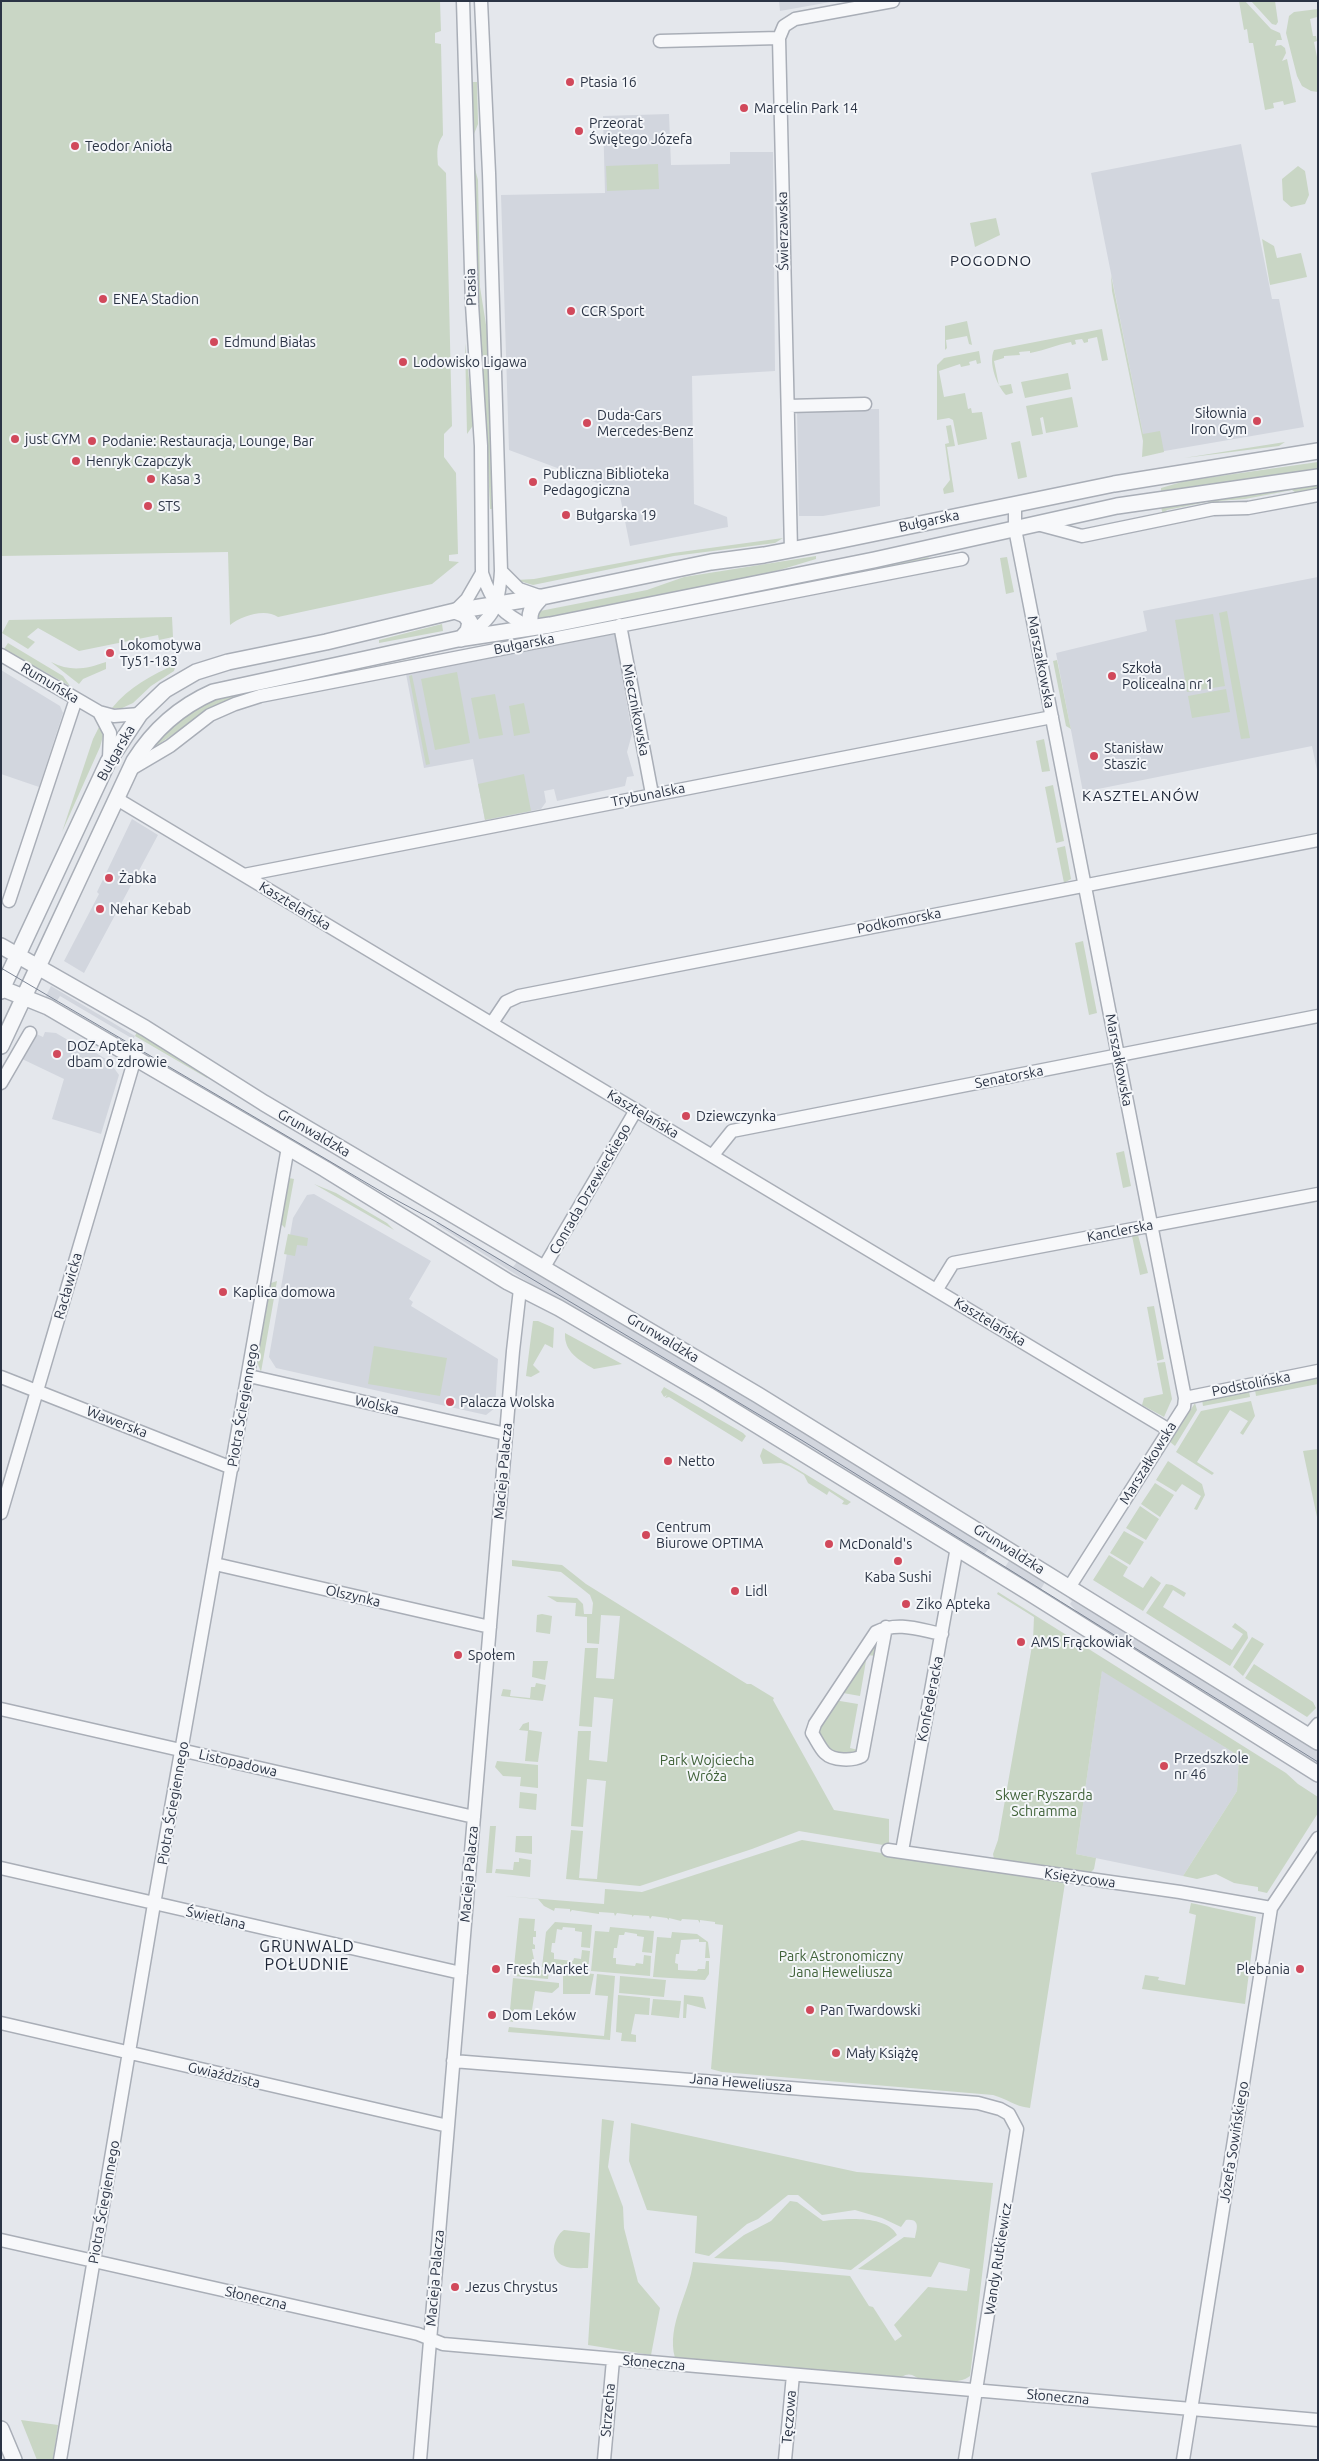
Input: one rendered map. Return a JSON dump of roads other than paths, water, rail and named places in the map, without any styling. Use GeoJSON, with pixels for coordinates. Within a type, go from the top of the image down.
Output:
{"type":"FeatureCollection","features":[{"type":"Feature","properties":{"kind":"street","name":"Ptasia"},"geometry":{"type":"LineString","coordinates":[[463,1],[472,304],[481,446],[482,573],[488,591],[496,605],[504,613],[531,628]]}},
{"type":"Feature","properties":{"kind":"street","name":"Ptasia"},"geometry":{"type":"LineString","coordinates":[[461,639],[481,627],[490,618],[496,605],[501,571],[489,174],[481,1]]}},
{"type":"Feature","properties":{"kind":"street"},"geometry":{"type":"LineString","coordinates":[[660,41],[779,38],[784,26],[795,20],[893,1]]}},
{"type":"Feature","properties":{"kind":"street","name":"Świerzawska"},"geometry":{"type":"LineString","coordinates":[[779,38],[791,550]]}},
{"type":"Feature","properties":{"kind":"street"},"geometry":{"type":"LineString","coordinates":[[788,406],[865,404]]}},
{"type":"Feature","properties":{"kind":"street","name":"Bułgarska"},"geometry":{"type":"LineString","coordinates":[[2,989],[108,762],[140,714],[171,686],[209,667],[455,611],[542,597],[711,562],[791,550],[1135,480],[1318,450]]}},
{"type":"Feature","properties":{"kind":"street","name":"Bułgarska"},"geometry":{"type":"LineString","coordinates":[[1,1046],[130,770],[146,743],[160,727],[185,707],[213,692],[461,639],[531,628],[933,548],[1036,524],[1144,502],[1318,477]]}},
{"type":"Feature","properties":{"kind":"street","name":"Bułgarska"},"geometry":{"type":"LineString","coordinates":[[1036,524],[1082,536],[1213,509],[1248,508],[1318,495]]}},
{"type":"Feature","properties":{"kind":"street","name":"Marszałkowska"},"geometry":{"type":"LineString","coordinates":[[1015,504],[1015,529],[1185,1398],[1184,1407],[1070,1586]]}},
{"type":"Feature","properties":{"kind":"street","name":"Bułgarska"},"geometry":{"type":"LineString","coordinates":[[933,548],[937,564]]}},
{"type":"Feature","properties":{"kind":"street","name":"Bułgarska"},"geometry":{"type":"LineString","coordinates":[[130,770],[137,764],[170,746],[210,715],[250,699],[962,559]]}},
{"type":"Feature","properties":{"kind":"street"},"geometry":{"type":"LineString","coordinates":[[501,571],[519,589],[542,597]]}},
{"type":"Feature","properties":{"kind":"street"},"geometry":{"type":"LineString","coordinates":[[461,639],[468,631],[470,622],[466,614],[455,611],[466,599],[482,573]]}},
{"type":"Feature","properties":{"kind":"street","name":"Bułgarska"},"geometry":{"type":"LineString","coordinates":[[531,628],[528,617],[532,607],[542,597]]}},
{"type":"Feature","properties":{"kind":"street","name":"Miecznikowska"},"geometry":{"type":"LineString","coordinates":[[620,625],[652,794]]}},
{"type":"Feature","properties":{"kind":"street","name":"Rumuńska"},"geometry":{"type":"LineString","coordinates":[[1,654],[99,712],[114,716],[140,714]]}},
{"type":"Feature","properties":{"kind":"street"},"geometry":{"type":"LineString","coordinates":[[9,901],[76,699]]}},
{"type":"Feature","properties":{"kind":"street"},"geometry":{"type":"LineString","coordinates":[[99,712],[106,723],[111,738],[108,762]]}},
{"type":"Feature","properties":{"kind":"street","name":"Trybunalska"},"geometry":{"type":"LineString","coordinates":[[244,875],[1052,717]]}},
{"type":"Feature","properties":{"kind":"street","name":"Kasztelańska"},"geometry":{"type":"LineString","coordinates":[[117,799],[937,1289],[1169,1430]]}},
{"type":"Feature","properties":{"kind":"street","name":"Podkomorska"},"geometry":{"type":"LineString","coordinates":[[492,1023],[506,1002],[519,996],[1318,840]]}},
{"type":"Feature","properties":{"kind":"street","name":"Grunwaldzka"},"geometry":{"type":"LineString","coordinates":[[1,946],[40,966],[145,1028],[264,1103],[758,1394],[1070,1586],[1313,1739]]}},
{"type":"Feature","properties":{"kind":"street","name":"Grunwaldzka"},"geometry":{"type":"LineString","coordinates":[[2,989],[48,1008],[135,1058],[395,1210],[520,1289],[559,1308],[708,1395],[1056,1608],[1318,1774]]}},
{"type":"Feature","properties":{"kind":"street","name":"Senatorska"},"geometry":{"type":"LineString","coordinates":[[712,1156],[732,1131],[1318,1016]]}},
{"type":"Feature","properties":{"kind":"street"},"geometry":{"type":"LineString","coordinates":[[1,1083],[30,1033]]}},
{"type":"Feature","properties":{"kind":"street","name":"Racławicka"},"geometry":{"type":"LineString","coordinates":[[1,1513],[135,1058]]}},
{"type":"Feature","properties":{"kind":"street","name":"Conrada Drzewieckiego"},"geometry":{"type":"LineString","coordinates":[[544,1267],[636,1110]]}},
{"type":"Feature","properties":{"kind":"street","name":"Piotra Ściegiennego"},"geometry":{"type":"LineString","coordinates":[[60,2460],[154,1904],[183,1751],[288,1147]]}},
{"type":"Feature","properties":{"kind":"street","name":"Kanclerska"},"geometry":{"type":"LineString","coordinates":[[937,1289],[953,1263],[1318,1194]]}},
{"type":"Feature","properties":{"kind":"street","name":"Macieja Palacza"},"geometry":{"type":"LineString","coordinates":[[420,2460],[506,1434],[520,1289]]}},
{"type":"Feature","properties":{"kind":"street","name":"Podstolińska"},"geometry":{"type":"LineString","coordinates":[[1185,1398],[1318,1371]]}},
{"type":"Feature","properties":{"kind":"street","name":"Wolska"},"geometry":{"type":"LineString","coordinates":[[248,1376],[506,1434]]}},
{"type":"Feature","properties":{"kind":"street","name":"Wawerska"},"geometry":{"type":"LineString","coordinates":[[1,1377],[232,1468]]}},
{"type":"Feature","properties":{"kind":"street"},"geometry":{"type":"LineString","coordinates":[[991,1568],[1004,1546]]}},
{"type":"Feature","properties":{"kind":"street","name":"Konfederacka"},"geometry":{"type":"LineString","coordinates":[[902,1851],[956,1547]]}},
{"type":"Feature","properties":{"kind":"street","name":"Olszynka"},"geometry":{"type":"LineString","coordinates":[[215,1564],[490,1627]]}},
{"type":"Feature","properties":{"kind":"street"},"geometry":{"type":"LineString","coordinates":[[1056,1608],[1070,1586]]}},
{"type":"Feature","properties":{"kind":"street"},"geometry":{"type":"LineString","coordinates":[[886,1627],[862,1756],[855,1760],[830,1757],[824,1753],[812,1733],[814,1724],[876,1632],[886,1627],[897,1625],[942,1634]]}},
{"type":"Feature","properties":{"kind":"street","name":"Listopadowa"},"geometry":{"type":"LineString","coordinates":[[1,1709],[474,1817]]}},
{"type":"Feature","properties":{"kind":"street"},"geometry":{"type":"LineString","coordinates":[[1313,1739],[1318,1724]]}},
{"type":"Feature","properties":{"kind":"street","name":"Józefa Sowińskiego"},"geometry":{"type":"LineString","coordinates":[[1183,2460],[1271,1908],[1318,1838]]}},
{"type":"Feature","properties":{"kind":"street","name":"Księżycowa"},"geometry":{"type":"LineString","coordinates":[[888,1850],[1180,1892],[1271,1908]]}},
{"type":"Feature","properties":{"kind":"street","name":"Świetlana"},"geometry":{"type":"LineString","coordinates":[[1,1868],[461,1973]]}},
{"type":"Feature","properties":{"kind":"street","name":"Gwiaździsta"},"geometry":{"type":"LineString","coordinates":[[1,2023],[448,2126]]}},
{"type":"Feature","properties":{"kind":"street","name":"Jana Heweliusza"},"geometry":{"type":"LineString","coordinates":[[453,2062],[978,2104],[1000,2109],[1009,2114],[1016,2129]]}},
{"type":"Feature","properties":{"kind":"street","name":"Wandy Rutkiewicz"},"geometry":{"type":"LineString","coordinates":[[965,2460],[978,2389],[1016,2129]]}},
{"type":"Feature","properties":{"kind":"street","name":"Słoneczna"},"geometry":{"type":"LineString","coordinates":[[1,2240],[430,2338],[443,2344],[1318,2420]]}},
{"type":"Feature","properties":{"kind":"street","name":"Strzecha"},"geometry":{"type":"LineString","coordinates":[[604,2460],[613,2360]]}},
{"type":"Feature","properties":{"kind":"street","name":"Tęczowa"},"geometry":{"type":"LineString","coordinates":[[785,2460],[793,2375]]}},
{"type":"Feature","properties":{"kind":"street"},"geometry":{"type":"LineString","coordinates":[[1,2429],[14,2460]]}},
{"type":"Feature","properties":{"kind":"tram line"},"geometry":{"type":"LineString","coordinates":[[1,968],[387,1195],[435,1221],[803,1441],[1318,1762]]}},
{"type":"Feature","properties":{"kind":"place","name":"Ptasia 16"},"geometry":{"type":"Point","coordinates":[570,82]}},
{"type":"Feature","properties":{"kind":"place","name":"Marcelin Park 14"},"geometry":{"type":"Point","coordinates":[744,108]}},
{"type":"Feature","properties":{"kind":"place","name":"Przeorat Świętego Józefa"},"geometry":{"type":"Point","coordinates":[579,131]}},
{"type":"Feature","properties":{"kind":"place","name":"Teodor Anioła"},"geometry":{"type":"Point","coordinates":[75,146]}},
{"type":"Feature","properties":{"kind":"place","name":"ENEA Stadion"},"geometry":{"type":"Point","coordinates":[103,299]}},
{"type":"Feature","properties":{"kind":"place","name":"CCR Sport"},"geometry":{"type":"Point","coordinates":[571,311]}},
{"type":"Feature","properties":{"kind":"place","name":"Edmund Białas"},"geometry":{"type":"Point","coordinates":[214,342]}},
{"type":"Feature","properties":{"kind":"place","name":"Lodowisko Ligawa"},"geometry":{"type":"Point","coordinates":[403,362]}},
{"type":"Feature","properties":{"kind":"place","name":"Siłownia Iron Gym"},"geometry":{"type":"Point","coordinates":[1257,421]}},
{"type":"Feature","properties":{"kind":"place","name":"Duda-Cars Mercedes-Benz"},"geometry":{"type":"Point","coordinates":[587,423]}},
{"type":"Feature","properties":{"kind":"place","name":"just GYM"},"geometry":{"type":"Point","coordinates":[15,439]}},
{"type":"Feature","properties":{"kind":"place","name":"Podanie: Restauracja, Lounge, Bar"},"geometry":{"type":"Point","coordinates":[92,441]}},
{"type":"Feature","properties":{"kind":"place","name":"Henryk Czapczyk"},"geometry":{"type":"Point","coordinates":[76,461]}},
{"type":"Feature","properties":{"kind":"place","name":"Kasa 3"},"geometry":{"type":"Point","coordinates":[151,479]}},
{"type":"Feature","properties":{"kind":"place","name":"Publiczna Biblioteka Pedagogiczna"},"geometry":{"type":"Point","coordinates":[533,482]}},
{"type":"Feature","properties":{"kind":"place","name":"STS"},"geometry":{"type":"Point","coordinates":[148,506]}},
{"type":"Feature","properties":{"kind":"place","name":"Bułgarska 19"},"geometry":{"type":"Point","coordinates":[566,515]}},
{"type":"Feature","properties":{"kind":"place","name":"Lokomotywa Ty51-183"},"geometry":{"type":"Point","coordinates":[110,653]}},
{"type":"Feature","properties":{"kind":"place","name":"Szkoła Policealna nr 1"},"geometry":{"type":"Point","coordinates":[1112,676]}},
{"type":"Feature","properties":{"kind":"place","name":"Stanisław Staszic"},"geometry":{"type":"Point","coordinates":[1094,756]}},
{"type":"Feature","properties":{"kind":"place","name":"Żabka"},"geometry":{"type":"Point","coordinates":[109,878]}},
{"type":"Feature","properties":{"kind":"place","name":"Nehar Kebab"},"geometry":{"type":"Point","coordinates":[100,909]}},
{"type":"Feature","properties":{"kind":"place","name":"DOZ Apteka dbam o zdrowie"},"geometry":{"type":"Point","coordinates":[57,1054]}},
{"type":"Feature","properties":{"kind":"place","name":"Dziewczynka"},"geometry":{"type":"Point","coordinates":[686,1116]}},
{"type":"Feature","properties":{"kind":"place","name":"Kaplica domowa"},"geometry":{"type":"Point","coordinates":[223,1292]}},
{"type":"Feature","properties":{"kind":"place","name":"Palacza Wolska"},"geometry":{"type":"Point","coordinates":[450,1402]}},
{"type":"Feature","properties":{"kind":"place","name":"Netto"},"geometry":{"type":"Point","coordinates":[668,1461]}},
{"type":"Feature","properties":{"kind":"place","name":"Centrum Biurowe OPTIMA"},"geometry":{"type":"Point","coordinates":[646,1535]}},
{"type":"Feature","properties":{"kind":"place","name":"McDonald's"},"geometry":{"type":"Point","coordinates":[829,1544]}},
{"type":"Feature","properties":{"kind":"place","name":"Kaba Sushi"},"geometry":{"type":"Point","coordinates":[898,1561]}},
{"type":"Feature","properties":{"kind":"place","name":"Lidl"},"geometry":{"type":"Point","coordinates":[735,1591]}},
{"type":"Feature","properties":{"kind":"place","name":"Ziko Apteka"},"geometry":{"type":"Point","coordinates":[906,1604]}},
{"type":"Feature","properties":{"kind":"place","name":"AMS Frąckowiak"},"geometry":{"type":"Point","coordinates":[1021,1642]}},
{"type":"Feature","properties":{"kind":"place","name":"Społem"},"geometry":{"type":"Point","coordinates":[458,1655]}},
{"type":"Feature","properties":{"kind":"place","name":"Przedszkole nr 46"},"geometry":{"type":"Point","coordinates":[1164,1766]}},
{"type":"Feature","properties":{"kind":"place","name":"Fresh Market"},"geometry":{"type":"Point","coordinates":[496,1969]}},
{"type":"Feature","properties":{"kind":"place","name":"Plebania"},"geometry":{"type":"Point","coordinates":[1300,1969]}},
{"type":"Feature","properties":{"kind":"place","name":"Pan Twardowski"},"geometry":{"type":"Point","coordinates":[810,2010]}},
{"type":"Feature","properties":{"kind":"place","name":"Dom Leków"},"geometry":{"type":"Point","coordinates":[492,2015]}},
{"type":"Feature","properties":{"kind":"place","name":"Mały Książę"},"geometry":{"type":"Point","coordinates":[836,2053]}},
{"type":"Feature","properties":{"kind":"place","name":"Jezus Chrystus"},"geometry":{"type":"Point","coordinates":[455,2287]}},
{"type":"Feature","properties":{"kind":"district","name":"POGODNO"},"geometry":{"type":"Point","coordinates":[991,261]}},
{"type":"Feature","properties":{"kind":"district","name":"KASZTELANÓW"},"geometry":{"type":"Point","coordinates":[1141,796]}},
{"type":"Feature","properties":{"kind":"district","name":"GRUNWALD POŁUDNIE"},"geometry":{"type":"Point","coordinates":[307,1956]}},
{"type":"Feature","properties":{"kind":"park label","name":"Park Wojciecha Wróża"},"geometry":{"type":"Point","coordinates":[707,1768]}},
{"type":"Feature","properties":{"kind":"park label","name":"Skwer Ryszarda Schramma"},"geometry":{"type":"Point","coordinates":[1044,1804]}},
{"type":"Feature","properties":{"kind":"park label","name":"Park Astronomiczny Jana Heweliusza"},"geometry":{"type":"Point","coordinates":[841,1964]}}]}
